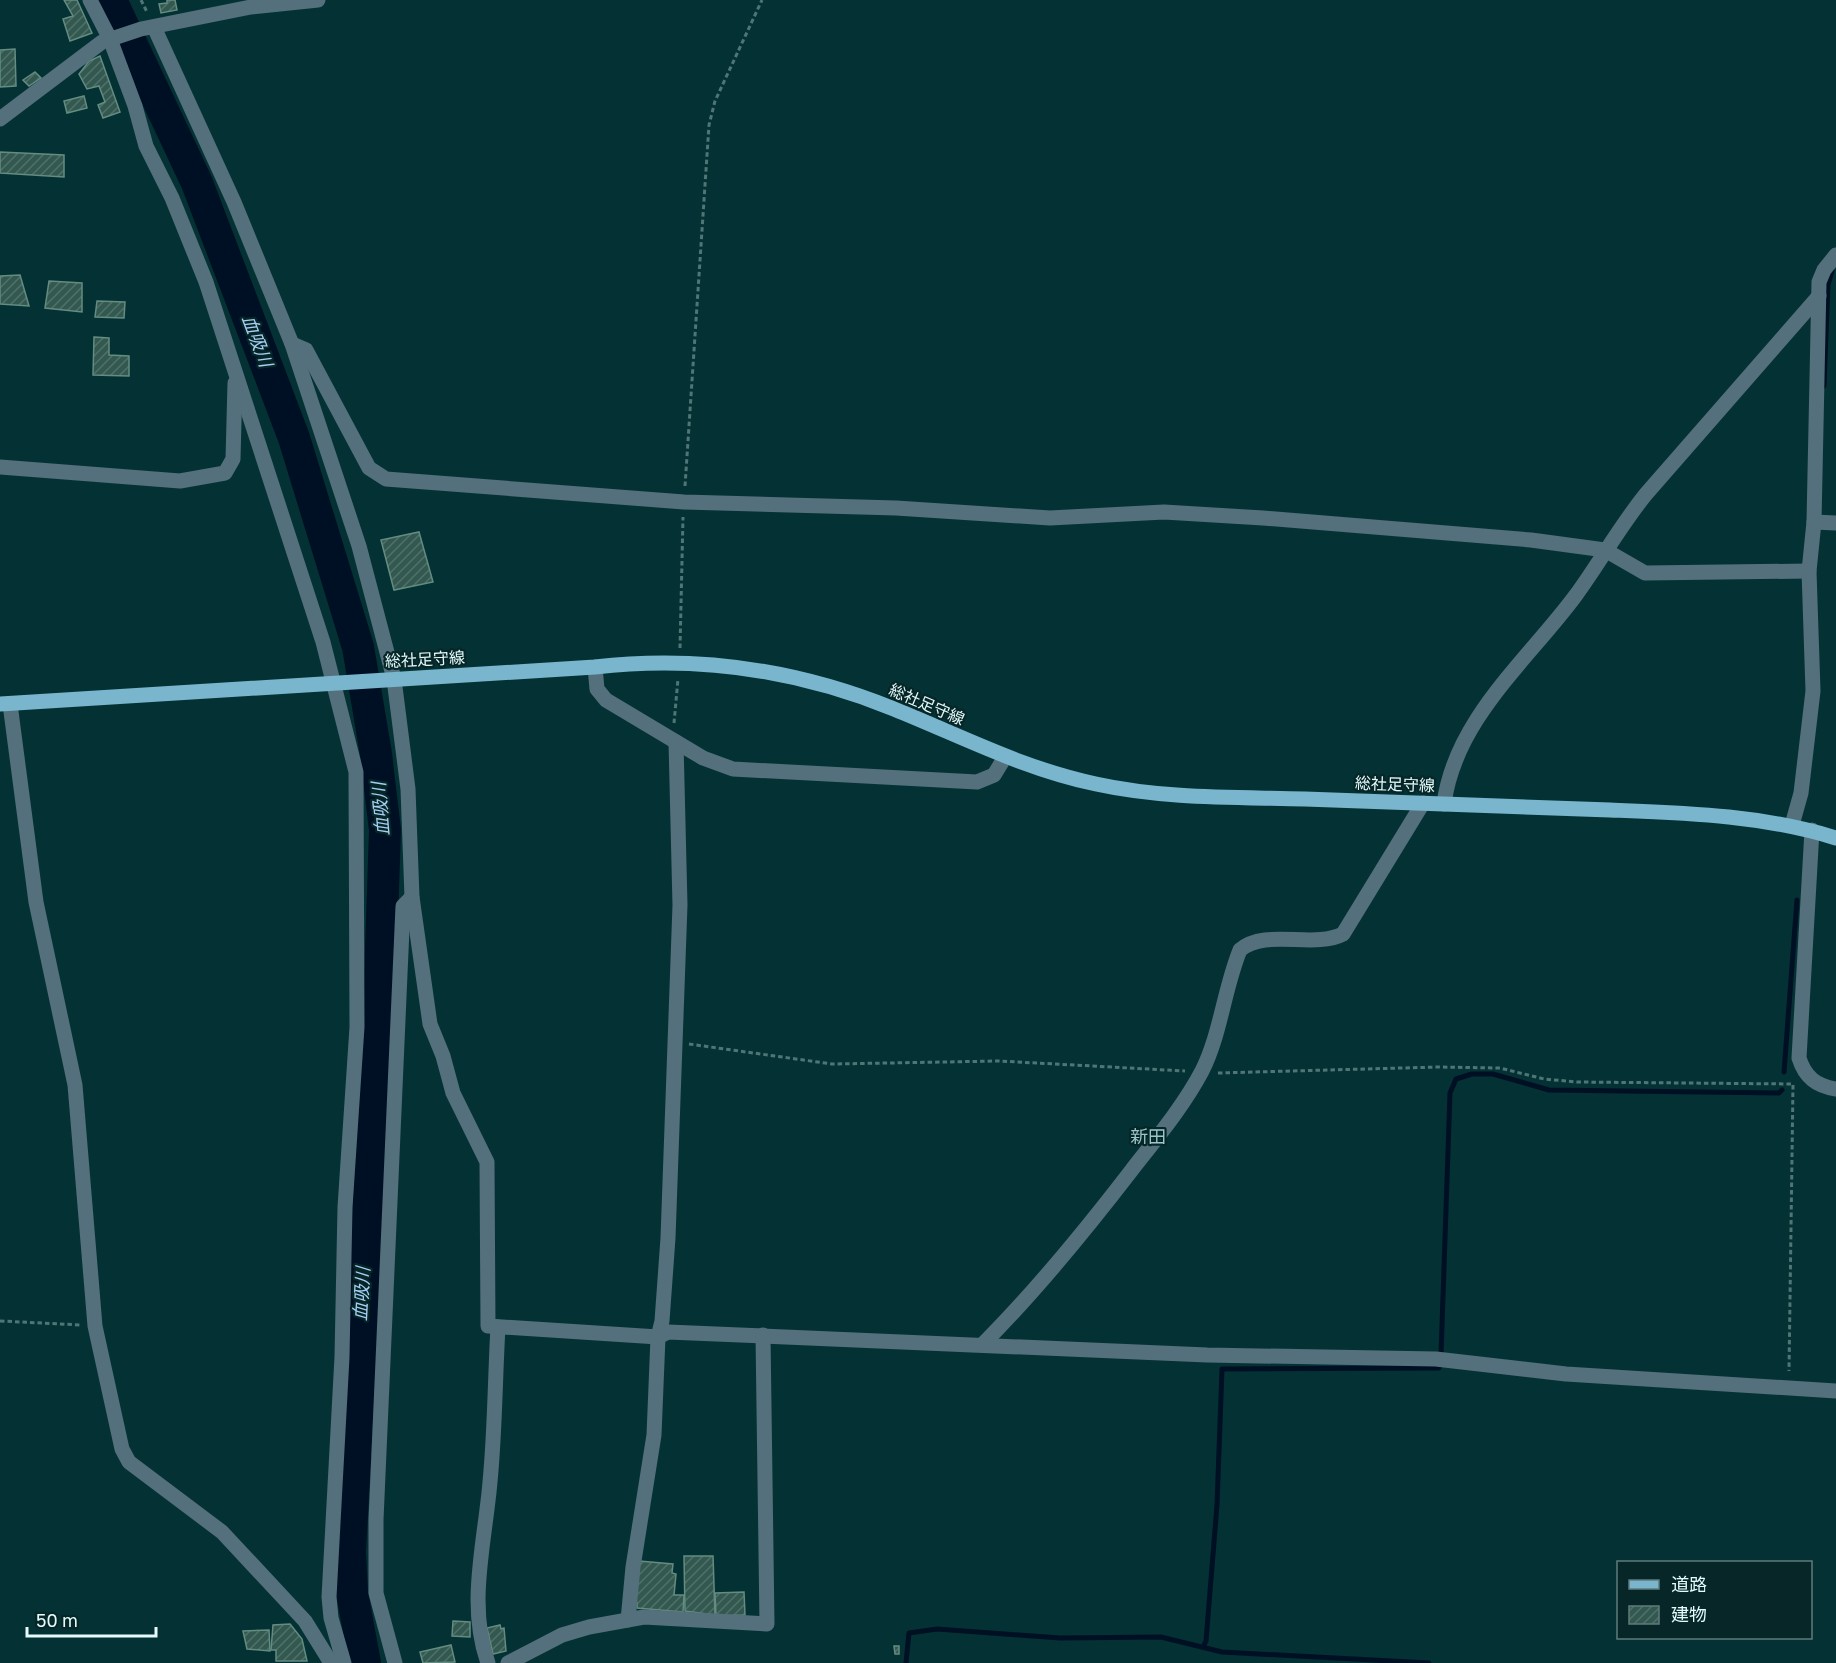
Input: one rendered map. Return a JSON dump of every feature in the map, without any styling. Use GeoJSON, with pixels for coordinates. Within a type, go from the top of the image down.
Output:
{"type":"FeatureCollection","features":[{"type":"Feature","properties":{"kind":"main road","name":"総社足守線"},"geometry":{"type":"LineString","coordinates":[[5,704],[596,667],[639,662],[721,664],[786,673],[841,689],[893,708],[1005,757],[1095,784],[1150,792],[1706,813],[1792,825],[1836,838]]}},
{"type":"Feature","properties":{"kind":"street"},"geometry":{"type":"LineString","coordinates":[[90,0],[115,38],[146,146],[172,198],[206,282],[338,683],[356,772],[357,1027],[345,1207],[342,1357],[329,1597],[331,1618],[344,1663]]}},
{"type":"Feature","properties":{"kind":"street"},"geometry":{"type":"LineString","coordinates":[[0,119],[102,42],[147,28],[251,6],[318,0]]}},
{"type":"Feature","properties":{"kind":"street"},"geometry":{"type":"LineString","coordinates":[[147,28],[234,202],[292,344],[358,546],[389,679],[408,789],[412,897],[430,1024],[444,1056],[453,1093],[487,1162],[488,1326],[658,1337],[668,1332],[1207,1355],[1436,1359],[1566,1374],[1836,1391]]}},
{"type":"Feature","properties":{"kind":"street"},"geometry":{"type":"LineString","coordinates":[[1792,825],[1801,793],[1813,691],[1809,572],[1823,523],[1819,282],[1824,270],[1836,255]]}},
{"type":"Feature","properties":{"kind":"street"},"geometry":{"type":"LineString","coordinates":[[1444,804],[1447,780],[1460,750],[1511,670],[1575,596],[1646,494],[1819,296]]}},
{"type":"Feature","properties":{"kind":"street"},"geometry":{"type":"LineString","coordinates":[[292,344],[306,350],[369,468],[386,479],[684,502],[896,508],[1050,518],[1164,512],[1532,540],[1605,550],[1645,573],[1809,572]]}},
{"type":"Feature","properties":{"kind":"street"},"geometry":{"type":"LineString","coordinates":[[0,467],[180,481],[225,472],[233,459],[235,372]]}},
{"type":"Feature","properties":{"kind":"street"},"geometry":{"type":"LineString","coordinates":[[596,667],[597,689],[606,700],[703,758],[734,769],[977,782],[994,775],[1005,757]]}},
{"type":"Feature","properties":{"kind":"street"},"geometry":{"type":"LineString","coordinates":[[5,704],[36,902],[75,1085],[95,1326],[122,1449],[129,1462],[222,1532],[305,1621],[331,1663]]}},
{"type":"Feature","properties":{"kind":"street"},"geometry":{"type":"LineString","coordinates":[[628,1620],[633,1567],[654,1435],[658,1337],[662,1320],[668,1238],[680,905],[674,741]]}},
{"type":"Feature","properties":{"kind":"street"},"geometry":{"type":"LineString","coordinates":[[982,1344],[1021,1306],[1081,1235],[1161,1132],[1201,1072],[1211,1049],[1227,987],[1240,950],[1256,941],[1325,939],[1343,934],[1423,803]]}},
{"type":"Feature","properties":{"kind":"street"},"geometry":{"type":"LineString","coordinates":[[1812,830],[1799,1058],[1802,1067],[1816,1084],[1836,1089]]}},
{"type":"Feature","properties":{"kind":"street"},"geometry":{"type":"LineString","coordinates":[[395,1663],[376,1593],[376,1520],[404,906],[412,897]]}},
{"type":"Feature","properties":{"kind":"street"},"geometry":{"type":"LineString","coordinates":[[488,1663],[480,1641],[477,1608],[491,1480],[498,1327]]}},
{"type":"Feature","properties":{"kind":"street"},"geometry":{"type":"LineString","coordinates":[[508,1663],[562,1635],[589,1627],[644,1617],[767,1624],[763,1335]]}},
{"type":"Feature","properties":{"kind":"path"},"geometry":{"type":"LineString","coordinates":[[674,741],[680,663],[684,502],[709,125],[715,101],[762,0]]}},
{"type":"Feature","properties":{"kind":"path"},"geometry":{"type":"LineString","coordinates":[[676,1043],[832,1064],[999,1061],[1201,1072],[1490,1068],[1544,1079],[1577,1082],[1793,1084],[1789,1388]]}},
{"type":"Feature","properties":{"kind":"path"},"geometry":{"type":"LineString","coordinates":[[0,1321],[95,1326]]}},
{"type":"Feature","properties":{"kind":"building"},"geometry":{"type":"Polygon","coordinates":[[[64,0],[77,0],[92,33],[70,41],[63,19],[73,16],[64,0]]]}},
{"type":"Feature","properties":{"kind":"building"},"geometry":{"type":"Polygon","coordinates":[[[167,0],[175,0],[177,10],[161,13],[159,4],[167,3],[167,0]]]}},
{"type":"Feature","properties":{"kind":"building"},"geometry":{"type":"Polygon","coordinates":[[[15,49],[16,86],[0,87],[0,50],[15,49]]]}},
{"type":"Feature","properties":{"kind":"building"},"geometry":{"type":"Polygon","coordinates":[[[100,56],[120,112],[103,118],[98,105],[105,102],[99,86],[87,89],[79,74],[89,61],[100,56]]]}},
{"type":"Feature","properties":{"kind":"building"},"geometry":{"type":"Polygon","coordinates":[[[35,72],[41,78],[29,86],[23,80],[35,72]]]}},
{"type":"Feature","properties":{"kind":"building"},"geometry":{"type":"Polygon","coordinates":[[[84,96],[87,108],[67,113],[64,101],[84,96]]]}},
{"type":"Feature","properties":{"kind":"building"},"geometry":{"type":"Polygon","coordinates":[[[0,152],[64,155],[64,177],[0,173],[0,152]]]}},
{"type":"Feature","properties":{"kind":"building"},"geometry":{"type":"Polygon","coordinates":[[[20,275],[29,306],[0,304],[0,276],[20,275]]]}},
{"type":"Feature","properties":{"kind":"building"},"geometry":{"type":"Polygon","coordinates":[[[49,281],[82,283],[82,312],[45,308],[49,281]]]}},
{"type":"Feature","properties":{"kind":"building"},"geometry":{"type":"Polygon","coordinates":[[[97,301],[125,302],[124,318],[95,317],[97,301]]]}},
{"type":"Feature","properties":{"kind":"building"},"geometry":{"type":"Polygon","coordinates":[[[94,337],[109,338],[109,355],[129,356],[129,376],[93,375],[94,337]]]}},
{"type":"Feature","properties":{"kind":"building"},"geometry":{"type":"Polygon","coordinates":[[[419,532],[433,582],[394,590],[381,540],[419,532]]]}},
{"type":"Feature","properties":{"kind":"building"},"geometry":{"type":"Polygon","coordinates":[[[684,1556],[713,1556],[715,1615],[685,1611],[684,1556]]]}},
{"type":"Feature","properties":{"kind":"building"},"geometry":{"type":"Polygon","coordinates":[[[639,1561],[673,1564],[672,1573],[676,1574],[674,1595],[684,1595],[683,1612],[637,1608],[637,1603],[634,1603],[639,1561]]]}},
{"type":"Feature","properties":{"kind":"building"},"geometry":{"type":"Polygon","coordinates":[[[744,1592],[745,1615],[716,1616],[715,1593],[744,1592]]]}},
{"type":"Feature","properties":{"kind":"building"},"geometry":{"type":"Polygon","coordinates":[[[453,1621],[470,1622],[470,1637],[452,1636],[453,1621]]]}},
{"type":"Feature","properties":{"kind":"building"},"geometry":{"type":"Polygon","coordinates":[[[290,1624],[302,1639],[307,1661],[276,1661],[276,1650],[271,1650],[273,1625],[290,1624]]]}},
{"type":"Feature","properties":{"kind":"building"},"geometry":{"type":"Polygon","coordinates":[[[500,1625],[501,1629],[504,1628],[506,1651],[493,1654],[487,1628],[500,1625]]]}},
{"type":"Feature","properties":{"kind":"building"},"geometry":{"type":"Polygon","coordinates":[[[269,1630],[270,1651],[247,1649],[243,1631],[269,1630]]]}},
{"type":"Feature","properties":{"kind":"building"},"geometry":{"type":"Polygon","coordinates":[[[451,1645],[455,1662],[423,1663],[420,1652],[451,1645]]]}},
{"type":"Feature","properties":{"kind":"building"},"geometry":{"type":"Polygon","coordinates":[[[894,1646],[899,1646],[899,1654],[895,1654],[894,1646]]]}},
{"type":"Feature","properties":{"kind":"waterway","name":"血吸川"},"geometry":{"type":"LineString","coordinates":[[111,0],[197,183],[294,438],[358,647],[376,754],[385,830],[379,1009],[350,1552],[352,1593],[365,1663]]}},
{"type":"Feature","properties":{"kind":"waterway"},"geometry":{"type":"LineString","coordinates":[[1824,386],[1828,285],[1832,271]]}},
{"type":"Feature","properties":{"kind":"waterway"},"geometry":{"type":"LineString","coordinates":[[1784,1072],[1797,900]]}},
{"type":"Feature","properties":{"kind":"waterway"},"geometry":{"type":"LineString","coordinates":[[1441,1355],[1450,1093],[1456,1079],[1472,1074],[1493,1074],[1549,1090],[1779,1093],[1782,1090]]}},
{"type":"Feature","properties":{"kind":"waterway"},"geometry":{"type":"LineString","coordinates":[[1203,1647],[1206,1641],[1217,1505],[1222,1369],[1439,1368],[1439,1365]]}},
{"type":"Feature","properties":{"kind":"waterway"},"geometry":{"type":"LineString","coordinates":[[906,1663],[909,1633],[937,1629],[1060,1638],[1161,1637],[1222,1652],[1429,1663]]}},
{"type":"Feature","properties":{"kind":"district","name":"新田"},"geometry":{"type":"Point","coordinates":[1148,1137]}}]}
